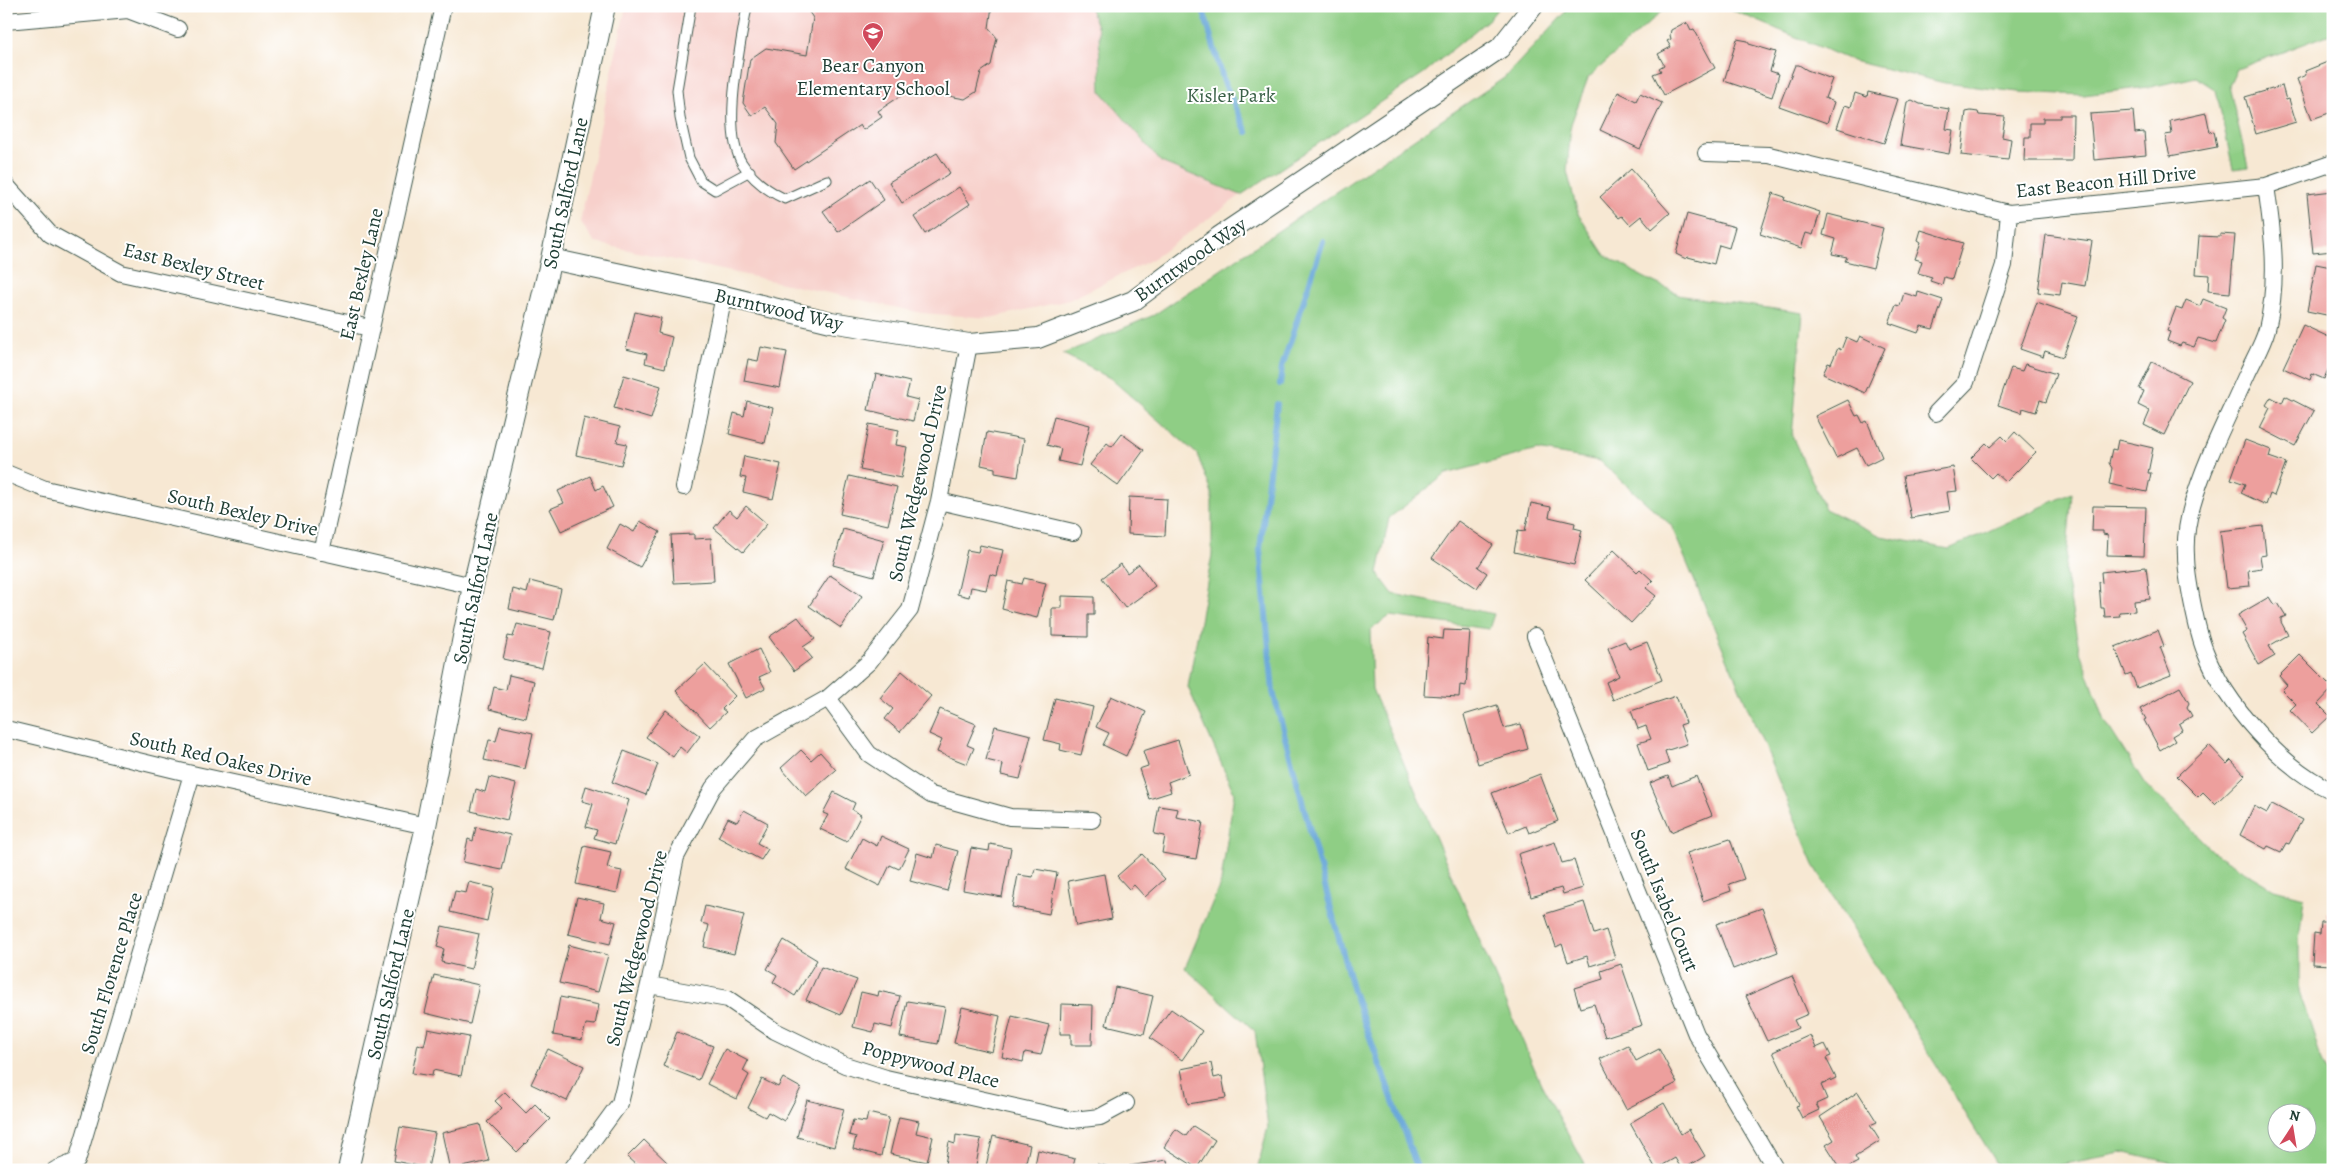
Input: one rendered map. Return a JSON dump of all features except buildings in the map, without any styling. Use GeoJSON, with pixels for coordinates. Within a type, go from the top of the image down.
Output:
{"type":"FeatureCollection","features":[{"type":"Feature","properties":{"kind":"street","name":"East Bexley Lane"},"geometry":{"type":"LineString","coordinates":[[321,552],[443,6]]}},
{"type":"Feature","properties":{"kind":"street","name":"South Salford Lane"},"geometry":{"type":"LineString","coordinates":[[348,1170],[426,826],[473,586],[551,259],[605,6]]}},
{"type":"Feature","properties":{"kind":"street","name":"Burntwood Way"},"geometry":{"type":"LineString","coordinates":[[551,259],[724,296],[831,322],[969,344],[1038,338],[1133,301],[1220,237],[1500,48],[1533,6]]}},
{"type":"Feature","properties":{"kind":"street"},"geometry":{"type":"LineString","coordinates":[[6,22],[128,10],[178,30]]}},
{"type":"Feature","properties":{"kind":"street","name":"East Beacon Hill Drive"},"geometry":{"type":"LineString","coordinates":[[1706,153],[1768,155],[2009,213],[2266,186],[2333,163]]}},
{"type":"Feature","properties":{"kind":"street","name":"East Bexley Street"},"geometry":{"type":"LineString","coordinates":[[6,185],[50,234],[122,273],[370,328]]}},
{"type":"Feature","properties":{"kind":"street"},"geometry":{"type":"LineString","coordinates":[[2266,186],[2275,250],[2267,330],[2205,468],[2191,508],[2186,555],[2194,607],[2205,651],[2229,697],[2249,723],[2282,757],[2333,791]]}},
{"type":"Feature","properties":{"kind":"street"},"geometry":{"type":"LineString","coordinates":[[1936,413],[1966,382],[2004,265],[2009,213]]}},
{"type":"Feature","properties":{"kind":"street"},"geometry":{"type":"LineString","coordinates":[[684,487],[724,296]]}},
{"type":"Feature","properties":{"kind":"street","name":"South Wedgewood Drive"},"geometry":{"type":"LineString","coordinates":[[571,1170],[620,1103],[649,984],[676,857],[713,788],[755,739],[828,698],[869,662],[910,610],[939,501],[969,344]]}},
{"type":"Feature","properties":{"kind":"street","name":"South Bexley Drive"},"geometry":{"type":"LineString","coordinates":[[6,473],[46,489],[473,586]]}},
{"type":"Feature","properties":{"kind":"street"},"geometry":{"type":"LineString","coordinates":[[939,501],[1073,532]]}},
{"type":"Feature","properties":{"kind":"street","name":"South Isabel Court"},"geometry":{"type":"LineString","coordinates":[[1535,636],[1696,1034],[1776,1170]]}},
{"type":"Feature","properties":{"kind":"street"},"geometry":{"type":"LineString","coordinates":[[828,698],[868,754],[931,795],[1010,817],[1092,820]]}},
{"type":"Feature","properties":{"kind":"street","name":"South Red Oakes Drive"},"geometry":{"type":"LineString","coordinates":[[6,729],[192,774],[426,826]]}},
{"type":"Feature","properties":{"kind":"street","name":"South Florence Place"},"geometry":{"type":"LineString","coordinates":[[54,1170],[77,1161],[192,774]]}},
{"type":"Feature","properties":{"kind":"street","name":"Poppywood Place"},"geometry":{"type":"LineString","coordinates":[[649,984],[728,999],[775,1031],[845,1065],[886,1078],[1073,1120],[1100,1117],[1126,1103]]}},
{"type":"Feature","properties":{"kind":"lane"},"geometry":{"type":"LineString","coordinates":[[691,6],[677,90],[680,118],[689,158],[702,181],[715,190],[750,171]]}},
{"type":"Feature","properties":{"kind":"lane"},"geometry":{"type":"LineString","coordinates":[[747,6],[732,112],[733,136],[742,162],[766,190],[786,199],[827,180]]}},
{"type":"Feature","properties":{"kind":"shaded area"},"geometry":{"type":"Polygon","coordinates":[[[626,6],[1089,6],[1099,31],[1101,91],[1161,162],[1241,195],[1151,260],[1069,300],[990,318],[922,313],[596,243],[580,222],[626,6]]]}},
{"type":"Feature","properties":{"kind":"green space","name":"Kisler Park"},"geometry":{"type":"Polygon","coordinates":[[[1089,6],[1500,6],[1489,19],[1424,73],[1241,195],[1161,162],[1101,91],[1099,31],[1089,6]]]}},
{"type":"Feature","properties":{"kind":"green space"},"geometry":{"type":"Polygon","coordinates":[[[1568,6],[2333,6],[2333,33],[2237,69],[2229,86],[2248,167],[2233,169],[2216,90],[2196,77],[2155,86],[2084,95],[2018,92],[1945,83],[1853,61],[1727,8],[1662,11],[1588,78],[1571,124],[1567,171],[1578,214],[1604,254],[1643,277],[1683,296],[1803,313],[1792,436],[1825,509],[1881,536],[1949,549],[2072,493],[2065,572],[2079,649],[2105,721],[2145,784],[2217,855],[2274,889],[2304,897],[2299,940],[2299,991],[2326,1073],[2333,1077],[2333,1170],[2202,1170],[2126,1152],[2035,1170],[2000,1170],[1814,865],[1671,525],[1600,461],[1537,450],[1446,474],[1389,518],[1378,574],[1393,594],[1494,614],[1489,629],[1390,616],[1370,630],[1372,689],[1541,1084],[1588,1170],[1257,1170],[1268,1127],[1255,1031],[1185,968],[1221,882],[1234,793],[1188,687],[1212,555],[1212,493],[1197,454],[1110,378],[1063,354],[1154,315],[1504,78],[1564,14],[1568,6]]]}},
{"type":"Feature","properties":{"kind":"waterway"},"geometry":{"type":"LineString","coordinates":[[1202,6],[1224,82],[1247,132]]}},
{"type":"Feature","properties":{"kind":"waterway"},"geometry":{"type":"LineString","coordinates":[[1280,384],[1282,367],[1323,241]]}},
{"type":"Feature","properties":{"kind":"waterway"},"geometry":{"type":"LineString","coordinates":[[1277,404],[1260,549],[1273,692],[1353,991],[1418,1170]]}},
{"type":"Feature","properties":{"kind":"place","name":"Bear Canyon Elementary School"},"geometry":{"type":"Point","coordinates":[873,52]}}]}
